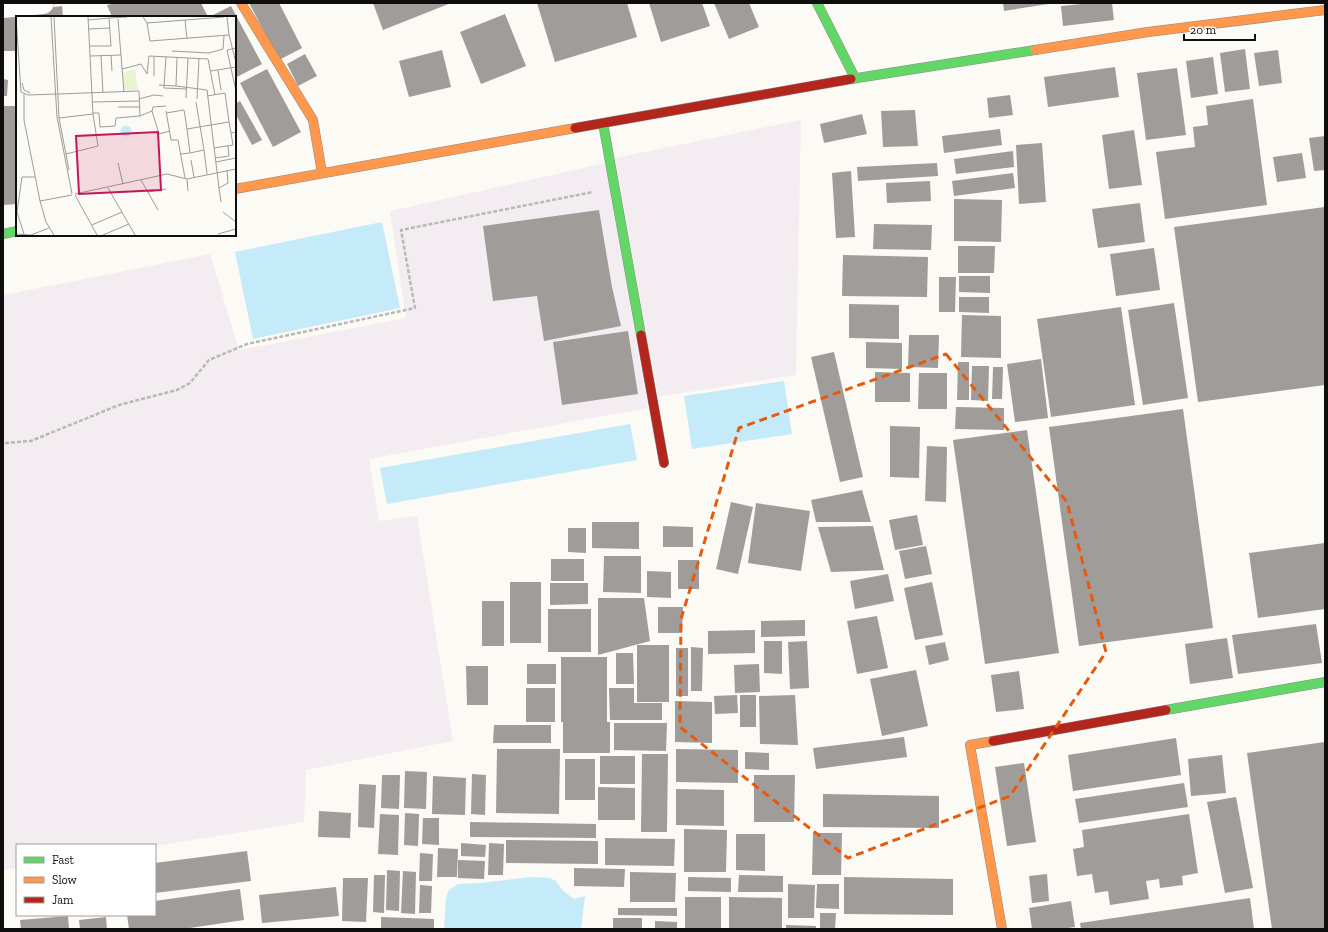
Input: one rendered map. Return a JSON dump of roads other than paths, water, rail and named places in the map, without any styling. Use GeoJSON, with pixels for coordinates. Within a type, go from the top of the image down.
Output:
{"type":"FeatureCollection","features":[{"type":"Feature","properties":{"kind":"street"},"geometry":{"type":"LineString","coordinates":[[3,7],[43,3]]}},
{"type":"Feature","properties":{"kind":"street"},"geometry":{"type":"LineString","coordinates":[[242,3],[313,120],[322,173]]}},
{"type":"Feature","properties":{"kind":"street"},"geometry":{"type":"LineString","coordinates":[[817,3],[855,78]]}},
{"type":"Feature","properties":{"kind":"street"},"geometry":{"type":"LineString","coordinates":[[236,189],[855,78],[1148,32],[1325,10]]}},
{"type":"Feature","properties":{"kind":"street"},"geometry":{"type":"LineString","coordinates":[[603,122],[664,463]]}},
{"type":"Feature","properties":{"kind":"street"},"geometry":{"type":"LineString","coordinates":[[3,234],[16,231]]}},
{"type":"Feature","properties":{"kind":"street"},"geometry":{"type":"LineString","coordinates":[[1002,929],[970,745],[1325,682]]}},
{"type":"Feature","properties":{"kind":"water"},"geometry":{"type":"Polygon","coordinates":[[[382,222],[400,308],[253,339],[235,252],[382,222]]]}},
{"type":"Feature","properties":{"kind":"water"},"geometry":{"type":"Polygon","coordinates":[[[784,381],[792,434],[692,449],[684,396],[784,381]]]}},
{"type":"Feature","properties":{"kind":"water"},"geometry":{"type":"Polygon","coordinates":[[[630,424],[637,460],[387,504],[380,468],[630,424]]]}},
{"type":"Feature","properties":{"kind":"water"},"geometry":{"type":"Polygon","coordinates":[[[531,877],[550,878],[556,881],[562,890],[574,899],[585,896],[581,929],[444,929],[446,898],[449,890],[458,884],[531,877]]]}}]}
